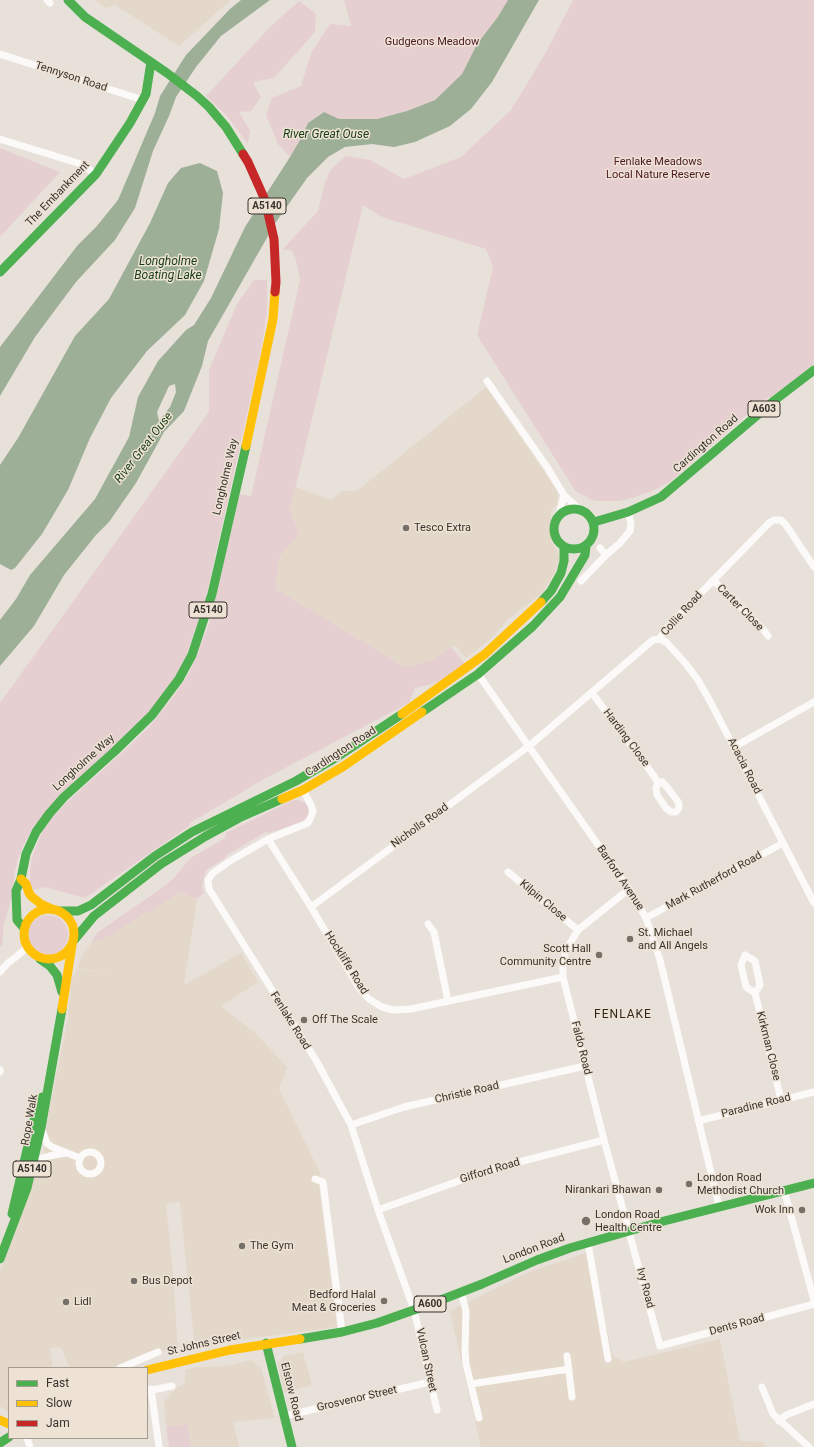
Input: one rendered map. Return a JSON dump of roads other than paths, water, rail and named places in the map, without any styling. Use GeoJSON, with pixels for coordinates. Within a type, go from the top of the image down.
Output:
{"type":"FeatureCollection","features":[{"type":"Feature","properties":{"kind":"main road","name":"A5140"},"geometry":{"type":"LineString","coordinates":[[68,0],[85,16],[151,62]]}},
{"type":"Feature","properties":{"kind":"main road","name":"Longholme Way"},"geometry":{"type":"LineString","coordinates":[[24,928],[17,920],[16,891],[21,879],[24,862],[29,847],[42,823],[64,797],[152,715],[170,691],[192,655],[208,610],[220,561],[270,334],[276,282],[274,239],[265,200],[248,162],[234,137],[209,107],[188,88],[151,62]]}},
{"type":"Feature","properties":{"kind":"main road","name":"The Embankment"},"geometry":{"type":"LineString","coordinates":[[0,272],[96,174],[130,123],[146,94],[150,78],[151,62]]}},
{"type":"Feature","properties":{"kind":"main road","name":"Cardington Road"},"geometry":{"type":"LineString","coordinates":[[594,522],[628,512],[661,497],[775,400],[814,370]]}},
{"type":"Feature","properties":{"kind":"main road"},"geometry":{"type":"LineString","coordinates":[[568,510],[581,510],[589,515],[594,522],[595,530],[592,539],[586,546],[572,550],[564,547],[555,536],[554,524],[559,515],[568,510]]}},
{"type":"Feature","properties":{"kind":"main road","name":"Cardington Road"},"geometry":{"type":"LineString","coordinates":[[581,510],[614,516]]}},
{"type":"Feature","properties":{"kind":"main road","name":"Cardington Road"},"geometry":{"type":"LineString","coordinates":[[73,942],[94,916],[161,864],[206,836],[303,790],[344,766],[478,674],[533,626],[560,598],[585,556],[586,546]]}},
{"type":"Feature","properties":{"kind":"main road","name":"Cardington Road"},"geometry":{"type":"LineString","coordinates":[[56,910],[78,911],[90,905],[155,856],[192,832],[296,780],[337,757],[418,704],[485,654],[540,604],[551,591],[561,574],[564,561],[564,547]]}},
{"type":"Feature","properties":{"kind":"main road"},"geometry":{"type":"LineString","coordinates":[[21,879],[26,884],[32,897],[41,904],[56,910],[66,916],[70,921],[74,933],[73,942],[68,952],[54,959],[46,960],[32,954],[27,948],[24,941],[24,928],[32,915],[45,909],[56,910]]}},
{"type":"Feature","properties":{"kind":"main road","name":"Rope Walk"},"geometry":{"type":"LineString","coordinates":[[1,1255],[23,1202],[30,1176],[41,1128],[73,942]]}},
{"type":"Feature","properties":{"kind":"main road","name":"Rope Walk"},"geometry":{"type":"LineString","coordinates":[[39,958],[50,966],[57,975],[60,980],[63,996]]}},
{"type":"Feature","properties":{"kind":"main road","name":"Rope Walk"},"geometry":{"type":"LineString","coordinates":[[1,1255],[34,1120],[48,1084]]}},
{"type":"Feature","properties":{"kind":"main road","name":"London Road"},"geometry":{"type":"LineString","coordinates":[[266,1343],[342,1332],[377,1323],[482,1284],[537,1260],[588,1243],[719,1206],[814,1183]]}},
{"type":"Feature","properties":{"kind":"main road","name":"St Johns Street"},"geometry":{"type":"LineString","coordinates":[[148,1370],[266,1343]]}},
{"type":"Feature","properties":{"kind":"main road","name":"Elstow Road"},"geometry":{"type":"LineString","coordinates":[[266,1343],[292,1447]]}},
{"type":"Feature","properties":{"kind":"street","name":"Tennyson Road"},"geometry":{"type":"LineString","coordinates":[[0,54],[143,100]]}},
{"type":"Feature","properties":{"kind":"street"},"geometry":{"type":"LineString","coordinates":[[0,139],[81,164],[96,174]]}},
{"type":"Feature","properties":{"kind":"street"},"geometry":{"type":"LineString","coordinates":[[487,381],[547,467],[564,495],[581,510]]}},
{"type":"Feature","properties":{"kind":"street"},"geometry":{"type":"LineString","coordinates":[[559,515],[564,495]]}},
{"type":"Feature","properties":{"kind":"street"},"geometry":{"type":"LineString","coordinates":[[581,581],[620,543],[630,531],[631,523],[628,512]]}},
{"type":"Feature","properties":{"kind":"street","name":"Collie Road"},"geometry":{"type":"LineString","coordinates":[[529,746],[653,640],[660,639],[664,630],[769,523],[774,520],[780,520],[786,525],[814,567]]}},
{"type":"Feature","properties":{"kind":"street"},"geometry":{"type":"LineString","coordinates":[[600,548],[606,555]]}},
{"type":"Feature","properties":{"kind":"street","name":"Carter Close"},"geometry":{"type":"LineString","coordinates":[[713,580],[762,628],[768,636]]}},
{"type":"Feature","properties":{"kind":"street","name":"Acacia Road"},"geometry":{"type":"LineString","coordinates":[[660,639],[666,642],[698,680],[814,902]]}},
{"type":"Feature","properties":{"kind":"street","name":"Barford Avenue"},"geometry":{"type":"LineString","coordinates":[[478,674],[629,889],[646,918],[660,960],[719,1206]]}},
{"type":"Feature","properties":{"kind":"street","name":"Harding Close"},"geometry":{"type":"LineString","coordinates":[[592,693],[658,783]]}},
{"type":"Feature","properties":{"kind":"street"},"geometry":{"type":"LineString","coordinates":[[734,747],[814,702]]}},
{"type":"Feature","properties":{"kind":"street","name":"Nicholls Road"},"geometry":{"type":"LineString","coordinates":[[311,906],[529,746]]}},
{"type":"Feature","properties":{"kind":"street","name":"Fenlake Road"},"geometry":{"type":"LineString","coordinates":[[303,790],[313,812],[308,823],[268,839],[213,873],[208,880],[208,889],[316,1062],[351,1125],[378,1210],[414,1310]]}},
{"type":"Feature","properties":{"kind":"street","name":"Hockliffe Road"},"geometry":{"type":"LineString","coordinates":[[268,839],[311,906],[359,988],[369,999],[382,1007],[393,1010],[411,1009],[563,977]]}},
{"type":"Feature","properties":{"kind":"street","name":"Mark Rutherford Road"},"geometry":{"type":"LineString","coordinates":[[646,918],[783,843]]}},
{"type":"Feature","properties":{"kind":"street","name":"Kilpin Close"},"geometry":{"type":"LineString","coordinates":[[508,872],[578,930]]}},
{"type":"Feature","properties":{"kind":"street","name":"Faldo Road"},"geometry":{"type":"LineString","coordinates":[[629,889],[578,930],[566,950],[563,963],[563,977],[604,1140],[629,1231]]}},
{"type":"Feature","properties":{"kind":"street"},"geometry":{"type":"LineString","coordinates":[[428,924],[434,932],[448,1001]]}},
{"type":"Feature","properties":{"kind":"street"},"geometry":{"type":"LineString","coordinates":[[0,972],[7,964],[27,948]]}},
{"type":"Feature","properties":{"kind":"street","name":"Kirkman Close"},"geometry":{"type":"LineString","coordinates":[[755,993],[760,985],[755,961],[746,955],[741,965],[746,987],[755,993],[781,1100]]}},
{"type":"Feature","properties":{"kind":"street","name":"Christie Road"},"geometry":{"type":"LineString","coordinates":[[351,1125],[404,1108],[585,1066]]}},
{"type":"Feature","properties":{"kind":"street","name":"Paradine Road"},"geometry":{"type":"LineString","coordinates":[[698,1121],[814,1092]]}},
{"type":"Feature","properties":{"kind":"street"},"geometry":{"type":"LineString","coordinates":[[41,1128],[47,1143],[52,1147],[80,1158]]}},
{"type":"Feature","properties":{"kind":"street","name":"Gifford Road"},"geometry":{"type":"LineString","coordinates":[[378,1210],[492,1169],[604,1140]]}},
{"type":"Feature","properties":{"kind":"street"},"geometry":{"type":"LineString","coordinates":[[30,1176],[42,1158],[66,1153]]}},
{"type":"Feature","properties":{"kind":"street"},"geometry":{"type":"LineString","coordinates":[[315,1179],[322,1182],[342,1332]]}},
{"type":"Feature","properties":{"kind":"street"},"geometry":{"type":"LineString","coordinates":[[784,1190],[814,1300]]}},
{"type":"Feature","properties":{"kind":"street","name":"Ivy Road"},"geometry":{"type":"LineString","coordinates":[[629,1231],[660,1346]]}},
{"type":"Feature","properties":{"kind":"street"},"geometry":{"type":"LineString","coordinates":[[588,1243],[608,1359]]}},
{"type":"Feature","properties":{"kind":"street"},"geometry":{"type":"LineString","coordinates":[[461,1291],[466,1311],[466,1364],[479,1418]]}},
{"type":"Feature","properties":{"kind":"street","name":"Dents Road"},"geometry":{"type":"LineString","coordinates":[[660,1346],[814,1304]]}},
{"type":"Feature","properties":{"kind":"street","name":"Vulcan Street"},"geometry":{"type":"LineString","coordinates":[[414,1310],[437,1410]]}},
{"type":"Feature","properties":{"kind":"street"},"geometry":{"type":"LineString","coordinates":[[122,1367],[158,1352]]}},
{"type":"Feature","properties":{"kind":"street"},"geometry":{"type":"LineString","coordinates":[[566,1356],[572,1397]]}},
{"type":"Feature","properties":{"kind":"street"},"geometry":{"type":"LineString","coordinates":[[471,1384],[569,1369]]}},
{"type":"Feature","properties":{"kind":"street","name":"Grosvenor Street"},"geometry":{"type":"LineString","coordinates":[[284,1416],[430,1382]]}},
{"type":"Feature","properties":{"kind":"street"},"geometry":{"type":"LineString","coordinates":[[158,1447],[149,1390],[172,1386]]}},
{"type":"Feature","properties":{"kind":"street"},"geometry":{"type":"LineString","coordinates":[[762,1387],[769,1407],[780,1421],[810,1447],[814,1446]]}},
{"type":"Feature","properties":{"kind":"street"},"geometry":{"type":"LineString","coordinates":[[780,1421],[786,1415],[814,1404]]}},
{"type":"Feature","properties":{"kind":"water"},"geometry":{"type":"Polygon","coordinates":[[[241,0],[270,0],[221,36],[196,67],[176,97],[153,151],[135,208],[115,240],[76,282],[35,337],[0,396],[0,347],[77,246],[96,227],[118,200],[155,113],[160,96],[186,55],[230,9],[241,0]]]}},
{"type":"Feature","properties":{"kind":"water","name":"River Great Ouse"},"geometry":{"type":"Polygon","coordinates":[[[508,0],[539,0],[492,82],[471,109],[450,126],[415,142],[394,147],[372,144],[345,147],[328,157],[307,178],[276,222],[208,341],[202,366],[184,411],[164,432],[136,483],[109,522],[96,535],[64,575],[34,626],[0,666],[0,620],[16,599],[30,575],[95,499],[129,437],[138,397],[158,361],[186,330],[194,325],[211,298],[245,227],[290,157],[308,123],[324,112],[339,119],[377,119],[407,111],[435,100],[462,74],[477,44],[497,18],[508,0]],[[175,384],[169,386],[157,412],[159,421],[170,407],[176,392],[175,384]]]}},
{"type":"Feature","properties":{"kind":"water","name":"Longholme Boating Lake"},"geometry":{"type":"Polygon","coordinates":[[[200,163],[217,171],[223,193],[219,229],[204,281],[185,315],[147,351],[111,398],[90,438],[68,490],[42,534],[15,568],[11,570],[0,564],[0,465],[18,438],[75,336],[109,299],[150,223],[168,183],[181,168],[200,163]]]}},
{"type":"Feature","properties":{"kind":"place","name":"Tesco Extra"},"geometry":{"type":"Point","coordinates":[406,528]}},
{"type":"Feature","properties":{"kind":"place","name":"St. Michael and All Angels"},"geometry":{"type":"Point","coordinates":[630,939]}},
{"type":"Feature","properties":{"kind":"place","name":"Scott Hall Community Centre"},"geometry":{"type":"Point","coordinates":[599,955]}},
{"type":"Feature","properties":{"kind":"place","name":"Off The Scale"},"geometry":{"type":"Point","coordinates":[304,1020]}},
{"type":"Feature","properties":{"kind":"place","name":"London Road Methodist Church"},"geometry":{"type":"Point","coordinates":[689,1184]}},
{"type":"Feature","properties":{"kind":"place","name":"Nirankari Bhawan"},"geometry":{"type":"Point","coordinates":[659,1190]}},
{"type":"Feature","properties":{"kind":"place","name":"Wok Inn"},"geometry":{"type":"Point","coordinates":[802,1210]}},
{"type":"Feature","properties":{"kind":"place","name":"London Road Health Centre"},"geometry":{"type":"Point","coordinates":[586,1221]}},
{"type":"Feature","properties":{"kind":"place","name":"The Gym"},"geometry":{"type":"Point","coordinates":[242,1246]}},
{"type":"Feature","properties":{"kind":"place","name":"Bus Depot"},"geometry":{"type":"Point","coordinates":[134,1281]}},
{"type":"Feature","properties":{"kind":"place","name":"Bedford Halal Meat & Groceries"},"geometry":{"type":"Point","coordinates":[384,1301]}},
{"type":"Feature","properties":{"kind":"place","name":"Lidl"},"geometry":{"type":"Point","coordinates":[66,1302]}},
{"type":"Feature","properties":{"kind":"district","name":"FENLAKE"},"geometry":{"type":"Point","coordinates":[623,1015]}},
{"type":"Feature","properties":{"kind":"park label","name":"Gudgeons Meadow"},"geometry":{"type":"Point","coordinates":[432,42]}},
{"type":"Feature","properties":{"kind":"park label","name":"Fenlake Meadows Local Nature Reserve"},"geometry":{"type":"Point","coordinates":[658,168]}}]}
